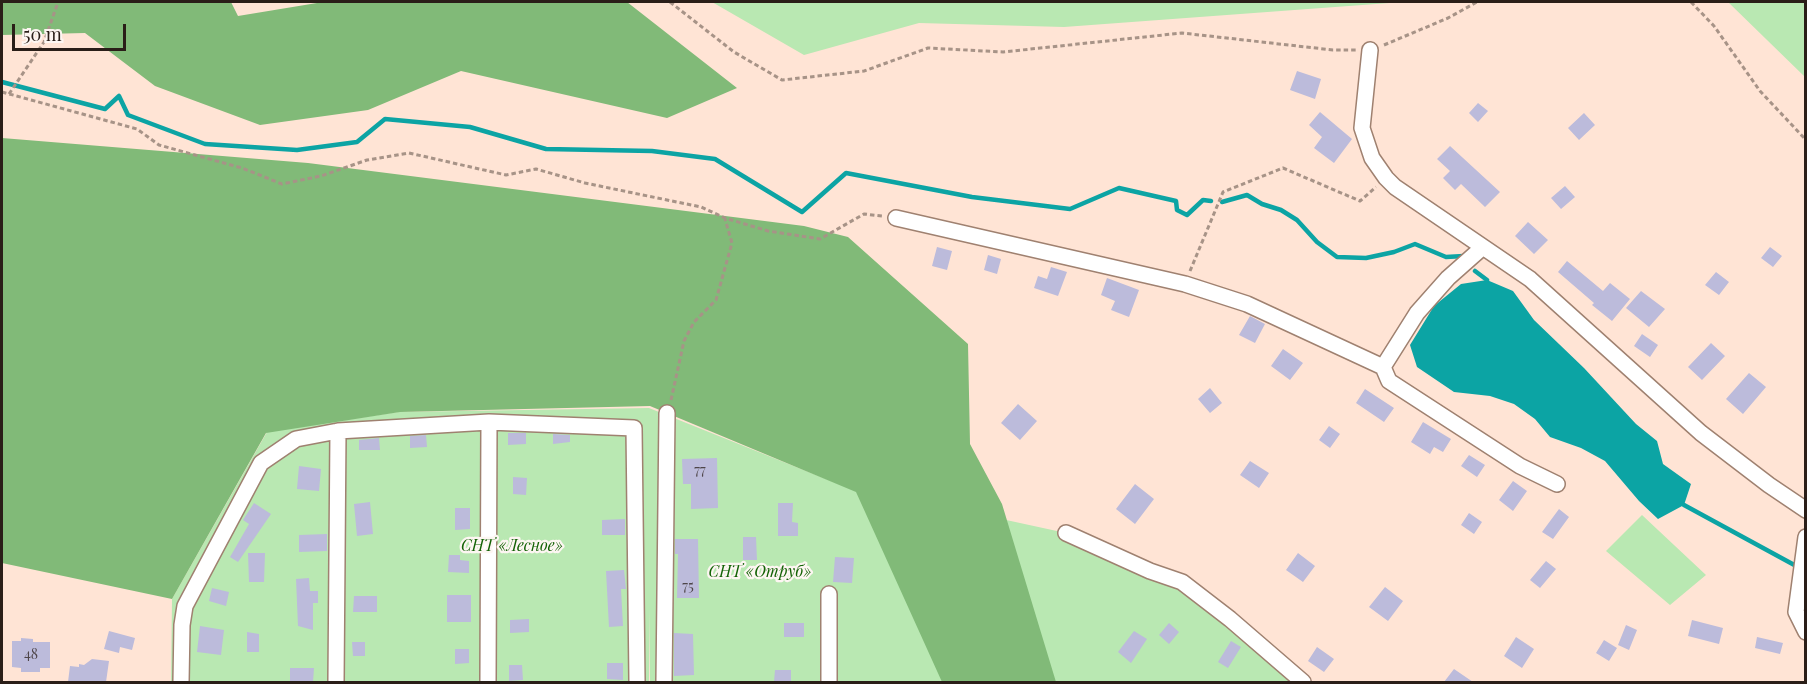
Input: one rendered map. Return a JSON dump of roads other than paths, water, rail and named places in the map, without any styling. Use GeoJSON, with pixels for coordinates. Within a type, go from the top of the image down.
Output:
{"type":"FeatureCollection","features":[{"type":"Feature","properties":{"kind":"street"},"geometry":{"type":"LineString","coordinates":[[1370,50],[1362,128],[1372,158],[1395,188],[1530,279],[1701,433],[1768,485],[1806,510]]}},
{"type":"Feature","properties":{"kind":"street"},"geometry":{"type":"LineString","coordinates":[[896,218],[1185,284],[1247,304],[1383,367],[1389,381],[1520,466],[1557,484]]}},
{"type":"Feature","properties":{"kind":"street"},"geometry":{"type":"LineString","coordinates":[[1383,367],[1417,313],[1448,278],[1483,247]]}},
{"type":"Feature","properties":{"kind":"street"},"geometry":{"type":"LineString","coordinates":[[664,682],[667,413]]}},
{"type":"Feature","properties":{"kind":"street"},"geometry":{"type":"LineString","coordinates":[[488,682],[489,422]]}},
{"type":"Feature","properties":{"kind":"street"},"geometry":{"type":"LineString","coordinates":[[181,682],[182,625],[185,606],[261,464],[296,439],[338,431],[489,422],[634,428],[637,682]]}},
{"type":"Feature","properties":{"kind":"street"},"geometry":{"type":"LineString","coordinates":[[336,682],[338,431]]}},
{"type":"Feature","properties":{"kind":"street"},"geometry":{"type":"LineString","coordinates":[[1066,533],[1182,582],[1230,619],[1303,682]]}},
{"type":"Feature","properties":{"kind":"street"},"geometry":{"type":"LineString","coordinates":[[1806,537],[1796,612],[1806,632]]}},
{"type":"Feature","properties":{"kind":"street"},"geometry":{"type":"LineString","coordinates":[[829,682],[830,594]]}},
{"type":"Feature","properties":{"kind":"water"},"geometry":{"type":"Polygon","coordinates":[[[1487,280],[1513,291],[1534,320],[1584,368],[1636,424],[1657,441],[1663,464],[1691,484],[1684,505],[1658,519],[1639,501],[1605,461],[1581,448],[1550,437],[1535,419],[1514,404],[1490,396],[1454,392],[1417,367],[1410,345],[1434,306],[1461,284],[1487,280]]]}},
{"type":"Feature","properties":{"kind":"waterway"},"geometry":{"type":"LineString","coordinates":[[2,82],[105,109],[119,96],[128,115],[205,144],[297,150],[357,142],[385,119],[470,127],[546,149],[652,151],[715,159],[802,212],[846,173],[972,197],[1070,209],[1119,188],[1176,201],[1177,210],[1187,215],[1203,200],[1211,201]]}},
{"type":"Feature","properties":{"kind":"waterway"},"geometry":{"type":"LineString","coordinates":[[1222,202],[1247,195],[1262,204],[1281,210],[1297,220],[1317,242],[1337,257],[1366,258],[1394,252],[1415,244],[1446,257],[1464,256]]}},
{"type":"Feature","properties":{"kind":"waterway"},"geometry":{"type":"LineString","coordinates":[[1475,271],[1487,280]]}},
{"type":"Feature","properties":{"kind":"waterway"},"geometry":{"type":"LineString","coordinates":[[1684,505],[1798,567]]}},
{"type":"Feature","properties":{"kind":"park label","name":"СНТ «Лесное»"},"geometry":{"type":"Point","coordinates":[512,546]}},
{"type":"Feature","properties":{"kind":"park label","name":"СНТ «Отруб»"},"geometry":{"type":"Point","coordinates":[760,572]}}]}
